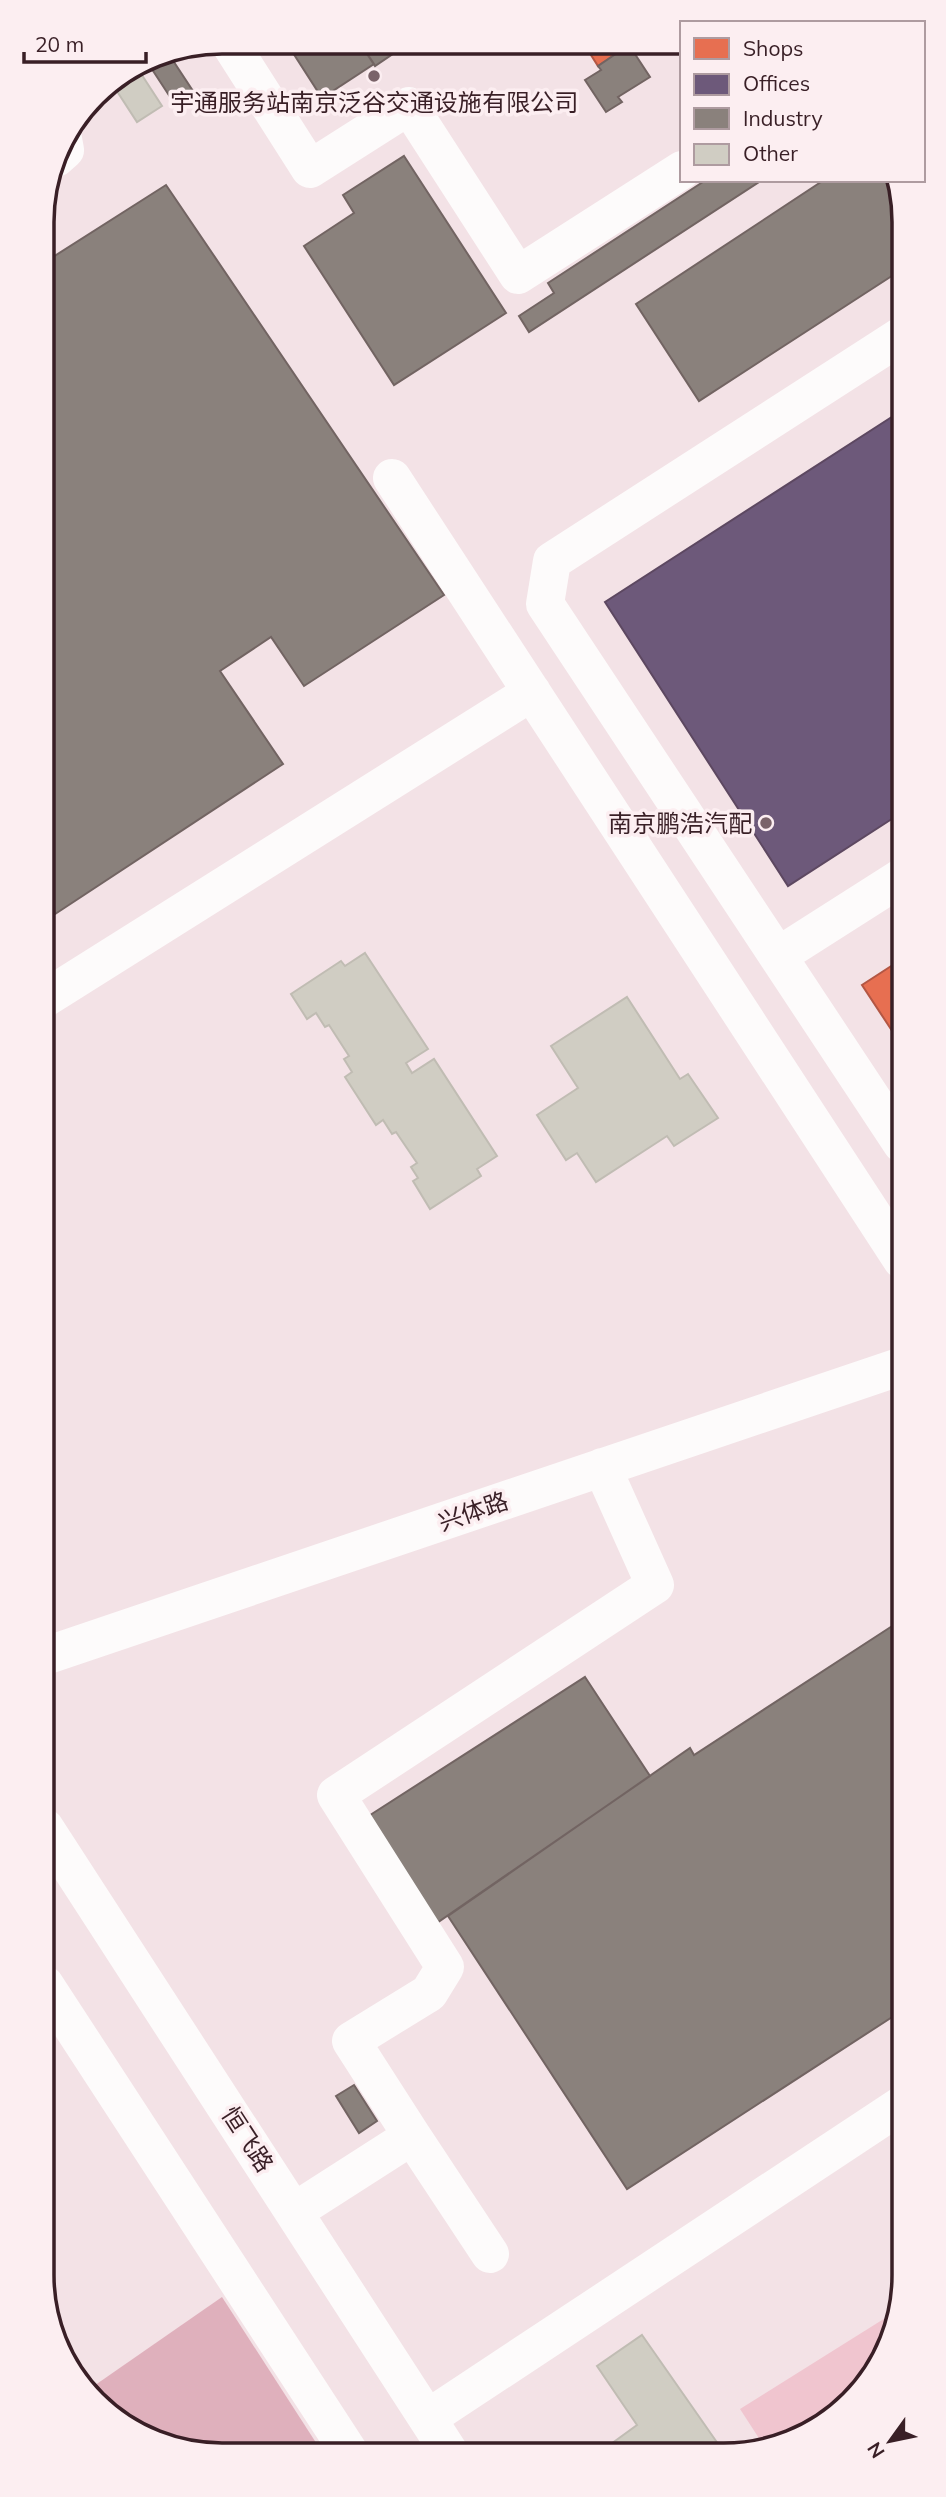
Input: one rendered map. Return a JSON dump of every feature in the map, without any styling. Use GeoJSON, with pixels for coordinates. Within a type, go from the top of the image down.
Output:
{"type":"FeatureCollection","features":[{"type":"Feature","properties":{"kind":"main road"},"geometry":{"type":"LineString","coordinates":[[237,54],[310,169],[409,106],[519,275],[680,171]]}},
{"type":"Feature","properties":{"kind":"main road"},"geometry":{"type":"LineString","coordinates":[[892,342],[552,561],[545,604],[892,1128]]}},
{"type":"Feature","properties":{"kind":"main road"},"geometry":{"type":"LineString","coordinates":[[392,478],[892,1244]]}},
{"type":"Feature","properties":{"kind":"main road"},"geometry":{"type":"LineString","coordinates":[[55,992],[531,692]]}},
{"type":"Feature","properties":{"kind":"main road"},"geometry":{"type":"LineString","coordinates":[[778,956],[892,883]]}},
{"type":"Feature","properties":{"kind":"main road","name":"兴体路"},"geometry":{"type":"LineString","coordinates":[[54,1653],[891,1370]]}},
{"type":"Feature","properties":{"kind":"main road"},"geometry":{"type":"LineString","coordinates":[[490,2254],[351,2041],[429,1993],[445,1967],[336,1795],[655,1585],[602,1467]]}},
{"type":"Feature","properties":{"kind":"main road","name":"恒飞路"},"geometry":{"type":"LineString","coordinates":[[54,1842],[443,2443]]}},
{"type":"Feature","properties":{"kind":"main road"},"geometry":{"type":"LineString","coordinates":[[54,1999],[343,2443]]}},
{"type":"Feature","properties":{"kind":"main road"},"geometry":{"type":"LineString","coordinates":[[428,2418],[891,2112]]}},
{"type":"Feature","properties":{"kind":"main road"},"geometry":{"type":"LineString","coordinates":[[295,2211],[412,2136]]}},
{"type":"Feature","properties":{"kind":"shaded area"},"geometry":{"type":"Polygon","coordinates":[[[222,2297],[316,2443],[222,2443],[189,2440],[138,2420],[103,2394],[95,2385],[222,2297]]]}},
{"type":"Feature","properties":{"kind":"shaded area"},"geometry":{"type":"Polygon","coordinates":[[[886,2317],[879,2339],[857,2377],[835,2401],[817,2415],[778,2434],[760,2439],[740,2409],[886,2317]]]}},
{"type":"Feature","properties":{"kind":"building: Shops"},"geometry":{"type":"Polygon","coordinates":[[[590,54],[616,54],[598,66],[590,54]]]}},
{"type":"Feature","properties":{"kind":"building: Shops"},"geometry":{"type":"Polygon","coordinates":[[[892,966],[892,1030],[862,985],[892,966]]]}},
{"type":"Feature","properties":{"kind":"building: Offices"},"geometry":{"type":"Polygon","coordinates":[[[892,417],[892,819],[788,886],[605,602],[892,417]]]}},
{"type":"Feature","properties":{"kind":"building: Industry"},"geometry":{"type":"Polygon","coordinates":[[[294,54],[367,54],[374,64],[322,98],[294,54]]]}},
{"type":"Feature","properties":{"kind":"building: Industry"},"geometry":{"type":"Polygon","coordinates":[[[367,54],[393,54],[375,66],[367,54]]]}},
{"type":"Feature","properties":{"kind":"building: Industry"},"geometry":{"type":"Polygon","coordinates":[[[616,54],[635,54],[650,77],[618,97],[622,102],[606,112],[585,80],[601,70],[598,66],[616,54]]]}},
{"type":"Feature","properties":{"kind":"building: Industry"},"geometry":{"type":"Polygon","coordinates":[[[173,61],[193,91],[174,103],[152,70],[173,61]]]}},
{"type":"Feature","properties":{"kind":"building: Industry"},"geometry":{"type":"Polygon","coordinates":[[[404,156],[506,313],[394,385],[304,246],[354,213],[343,195],[404,156]]]}},
{"type":"Feature","properties":{"kind":"building: Industry"},"geometry":{"type":"Polygon","coordinates":[[[703,182],[759,182],[529,332],[519,316],[554,293],[548,283],[703,182]]]}},
{"type":"Feature","properties":{"kind":"building: Industry"},"geometry":{"type":"Polygon","coordinates":[[[821,182],[887,182],[892,222],[892,276],[699,401],[636,304],[821,182]]]}},
{"type":"Feature","properties":{"kind":"building: Industry"},"geometry":{"type":"Polygon","coordinates":[[[166,185],[444,595],[304,686],[271,637],[220,671],[283,764],[55,914],[55,256],[166,185]]]}},
{"type":"Feature","properties":{"kind":"building: Industry"},"geometry":{"type":"Polygon","coordinates":[[[891,1627],[891,2018],[627,2189],[448,1916],[690,1748],[694,1755],[891,1627]]]}},
{"type":"Feature","properties":{"kind":"building: Industry"},"geometry":{"type":"Polygon","coordinates":[[[585,1677],[650,1776],[431,1927],[364,1819],[585,1677]]]}},
{"type":"Feature","properties":{"kind":"building: Industry"},"geometry":{"type":"Polygon","coordinates":[[[354,2085],[377,2121],[359,2133],[336,2096],[354,2085]]]}},
{"type":"Feature","properties":{"kind":"building: Other"},"geometry":{"type":"Polygon","coordinates":[[[142,75],[162,106],[137,122],[117,91],[142,75]]]}},
{"type":"Feature","properties":{"kind":"building: Other"},"geometry":{"type":"Polygon","coordinates":[[[365,953],[428,1049],[406,1063],[412,1073],[434,1059],[497,1156],[477,1169],[481,1176],[430,1209],[413,1181],[418,1178],[411,1167],[417,1163],[396,1132],[392,1134],[383,1120],[376,1125],[345,1077],[352,1072],[344,1059],[349,1056],[329,1025],[325,1027],[316,1013],[307,1019],[291,994],[341,961],[345,966],[365,953]]]}},
{"type":"Feature","properties":{"kind":"building: Other"},"geometry":{"type":"Polygon","coordinates":[[[627,997],[680,1079],[688,1074],[718,1118],[674,1146],[667,1136],[596,1182],[577,1153],[566,1160],[537,1115],[578,1088],[551,1046],[627,997]]]}},
{"type":"Feature","properties":{"kind":"building: Other"},"geometry":{"type":"Polygon","coordinates":[[[642,2335],[717,2443],[612,2443],[637,2425],[597,2366],[642,2335]]]}},
{"type":"Feature","properties":{"kind":"place","name":"宇通服务站南京泛谷交通设施有限公司"},"geometry":{"type":"Point","coordinates":[374,76]}},
{"type":"Feature","properties":{"kind":"place","name":"南京鹏浩汽配"},"geometry":{"type":"Point","coordinates":[766,823]}}]}
